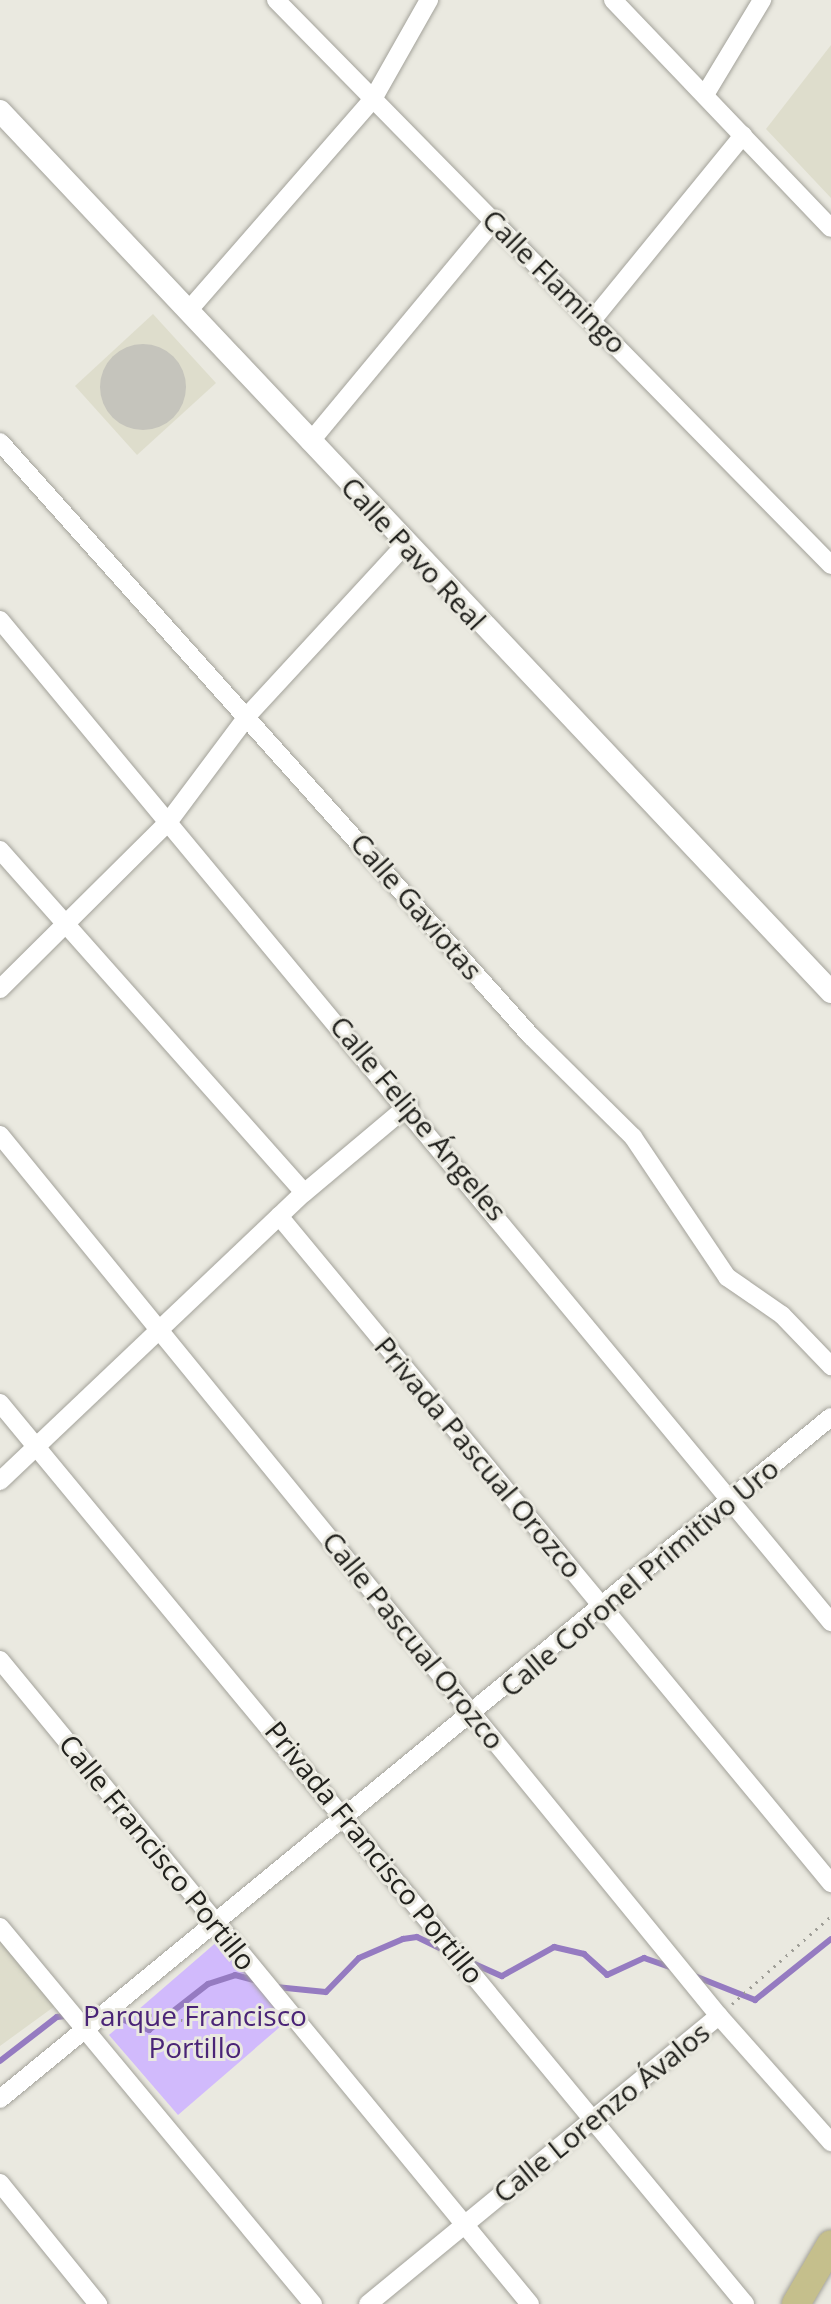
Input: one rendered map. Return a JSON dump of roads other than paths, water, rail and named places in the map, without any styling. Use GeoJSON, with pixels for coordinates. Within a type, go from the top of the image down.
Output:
{"type":"FeatureCollection","features":[{"type":"Feature","properties":{"kind":"main road"},"geometry":{"type":"LineString","coordinates":[[796,2304],[831,2244]]}},
{"type":"Feature","properties":{"kind":"street","name":"Calle Flamingo"},"geometry":{"type":"LineString","coordinates":[[276,0],[594,318],[831,565]]}},
{"type":"Feature","properties":{"kind":"street"},"geometry":{"type":"LineString","coordinates":[[188,311],[373,99],[429,0]]}},
{"type":"Feature","properties":{"kind":"street"},"geometry":{"type":"LineString","coordinates":[[613,0],[706,93],[831,228]]}},
{"type":"Feature","properties":{"kind":"street"},"geometry":{"type":"LineString","coordinates":[[706,93],[762,0]]}},
{"type":"Feature","properties":{"kind":"street","name":"Calle Pavo Real"},"geometry":{"type":"LineString","coordinates":[[0,111],[405,545],[831,992]]}},
{"type":"Feature","properties":{"kind":"street"},"geometry":{"type":"LineString","coordinates":[[594,318],[743,135]]}},
{"type":"Feature","properties":{"kind":"street"},"geometry":{"type":"LineString","coordinates":[[310,442],[495,219]]}},
{"type":"Feature","properties":{"kind":"street","name":"Calle Gaviotas"},"geometry":{"type":"LineString","coordinates":[[0,442],[112,573],[249,714],[531,1036],[633,1137],[727,1277],[782,1315],[831,1366]]}},
{"type":"Feature","properties":{"kind":"street"},"geometry":{"type":"LineString","coordinates":[[0,989],[169,821],[249,714],[405,545]]}},
{"type":"Feature","properties":{"kind":"street","name":"Calle Felipe Ángeles"},"geometry":{"type":"LineString","coordinates":[[0,620],[409,1105],[831,1622]]}},
{"type":"Feature","properties":{"kind":"street"},"geometry":{"type":"LineString","coordinates":[[0,850],[304,1193]]}},
{"type":"Feature","properties":{"kind":"street"},"geometry":{"type":"LineString","coordinates":[[0,1481],[304,1193],[409,1105]]}},
{"type":"Feature","properties":{"kind":"street","name":"Calle Pascual Orozco"},"geometry":{"type":"LineString","coordinates":[[0,1135],[161,1328],[719,2016],[831,2142]]}},
{"type":"Feature","properties":{"kind":"street","name":"Privada Pascual Orozco"},"geometry":{"type":"LineString","coordinates":[[279,1216],[831,1883]]}},
{"type":"Feature","properties":{"kind":"street","name":"Privada Francisco Portillo"},"geometry":{"type":"LineString","coordinates":[[0,1403],[346,1815],[745,2304]]}},
{"type":"Feature","properties":{"kind":"street","name":"Calle Coronel Primitivo Uro"},"geometry":{"type":"LineString","coordinates":[[0,2099],[831,1417]]}},
{"type":"Feature","properties":{"kind":"street","name":"Calle Francisco Portillo"},"geometry":{"type":"LineString","coordinates":[[0,1660],[530,2304]]}},
{"type":"Feature","properties":{"kind":"street"},"geometry":{"type":"LineString","coordinates":[[0,1927],[89,2028],[313,2304]]}},
{"type":"Feature","properties":{"kind":"street","name":"Calle Lorenzo Ávalos"},"geometry":{"type":"LineString","coordinates":[[368,2304],[591,2117],[719,2016]]}},
{"type":"Feature","properties":{"kind":"street"},"geometry":{"type":"LineString","coordinates":[[0,2183],[98,2304]]}},
{"type":"Feature","properties":{"kind":"waterway"},"geometry":{"type":"LineString","coordinates":[[276,1987],[326,1992],[359,1958],[403,1939],[417,1937],[446,1951]]}},
{"type":"Feature","properties":{"kind":"waterway"},"geometry":{"type":"LineString","coordinates":[[692,1975],[755,2000],[831,1939]]}},
{"type":"Feature","properties":{"kind":"waterway"},"geometry":{"type":"LineString","coordinates":[[470,1962],[502,1976],[554,1947],[584,1954],[607,1975],[644,1958],[670,1967]]}},
{"type":"Feature","properties":{"kind":"waterway"},"geometry":{"type":"LineString","coordinates":[[111,2015],[149,2030],[208,1984],[235,1975],[258,1981]]}},
{"type":"Feature","properties":{"kind":"waterway"},"geometry":{"type":"LineString","coordinates":[[0,2061],[57,2017],[100,2012]]}},
{"type":"Feature","properties":{"kind":"park label","name":"Parque Francisco Portillo"},"geometry":{"type":"Point","coordinates":[195,2031]}}]}
